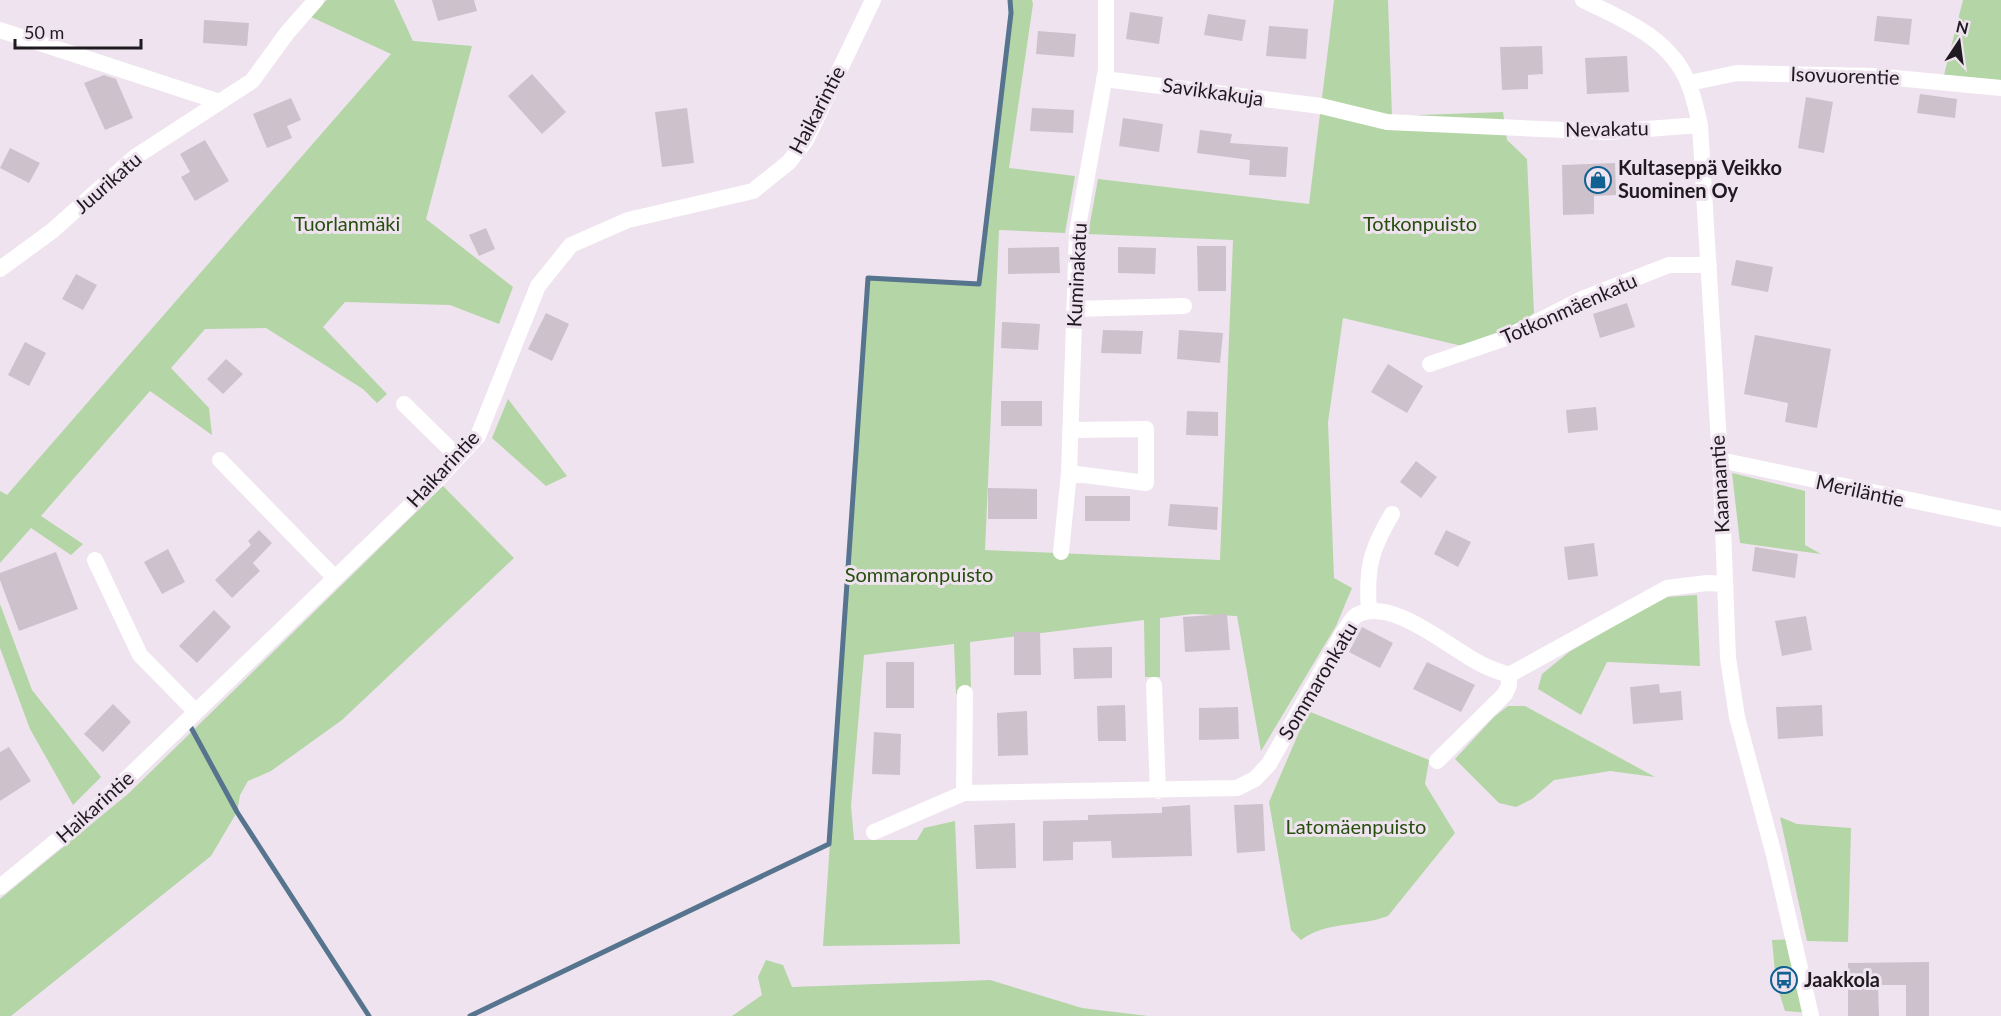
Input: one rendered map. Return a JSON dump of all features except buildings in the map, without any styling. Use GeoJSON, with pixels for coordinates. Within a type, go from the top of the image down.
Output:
{"type":"FeatureCollection","features":[{"type":"Feature","properties":{"kind":"street","name":"Juurikatu"},"geometry":{"type":"LineString","coordinates":[[0,269],[52,231],[135,157],[252,81],[316,0]]}},
{"type":"Feature","properties":{"kind":"street","name":"Haikarintie"},"geometry":{"type":"LineString","coordinates":[[0,887],[93,811],[478,436],[538,286],[571,245],[628,220],[753,191],[789,162],[806,140],[873,0]]}},
{"type":"Feature","properties":{"kind":"street","name":"Kuminakatu"},"geometry":{"type":"LineString","coordinates":[[1061,552],[1069,473],[1077,232],[1104,79],[1106,0]]}},
{"type":"Feature","properties":{"kind":"street","name":"Kaanaantie"},"geometry":{"type":"LineString","coordinates":[[1583,0],[1648,35],[1666,49],[1689,83],[1700,125],[1720,460],[1728,658],[1737,717],[1774,855],[1811,1016]]}},
{"type":"Feature","properties":{"kind":"street"},"geometry":{"type":"LineString","coordinates":[[0,30],[220,102]]}},
{"type":"Feature","properties":{"kind":"street","name":"Isovuorentie"},"geometry":{"type":"LineString","coordinates":[[1689,83],[1749,73],[1875,75],[2001,88]]}},
{"type":"Feature","properties":{"kind":"street","name":"Savikkakuja"},"geometry":{"type":"LineString","coordinates":[[1104,79],[1321,106],[1387,122],[1514,127]]}},
{"type":"Feature","properties":{"kind":"street","name":"Nevakatu"},"geometry":{"type":"LineString","coordinates":[[1514,127],[1607,132],[1700,125]]}},
{"type":"Feature","properties":{"kind":"street","name":"Totkonmäenkatu"},"geometry":{"type":"LineString","coordinates":[[1430,364],[1503,339],[1582,299],[1669,265],[1709,266]]}},
{"type":"Feature","properties":{"kind":"street"},"geometry":{"type":"LineString","coordinates":[[1074,309],[1184,306]]}},
{"type":"Feature","properties":{"kind":"street"},"geometry":{"type":"LineString","coordinates":[[404,404],[458,457]]}},
{"type":"Feature","properties":{"kind":"street"},"geometry":{"type":"LineString","coordinates":[[1069,473],[1146,483],[1146,429],[1070,430]]}},
{"type":"Feature","properties":{"kind":"street"},"geometry":{"type":"LineString","coordinates":[[220,460],[334,577]]}},
{"type":"Feature","properties":{"kind":"street","name":"Meriläntie"},"geometry":{"type":"LineString","coordinates":[[1720,460],[2001,519]]}},
{"type":"Feature","properties":{"kind":"street"},"geometry":{"type":"LineString","coordinates":[[1369,611],[1366,576],[1379,536],[1392,514]]}},
{"type":"Feature","properties":{"kind":"street"},"geometry":{"type":"LineString","coordinates":[[95,560],[140,655],[196,712]]}},
{"type":"Feature","properties":{"kind":"street"},"geometry":{"type":"LineString","coordinates":[[1437,760],[1505,694],[1509,685],[1509,675],[1667,588],[1707,583],[1724,584]]}},
{"type":"Feature","properties":{"kind":"street","name":"Sommaronkatu"},"geometry":{"type":"LineString","coordinates":[[964,793],[1237,788],[1255,779],[1269,764],[1343,633],[1355,616],[1369,611],[1387,612],[1406,619],[1483,665],[1509,675]]}},
{"type":"Feature","properties":{"kind":"street"},"geometry":{"type":"LineString","coordinates":[[1154,685],[1158,790]]}},
{"type":"Feature","properties":{"kind":"street"},"geometry":{"type":"LineString","coordinates":[[874,832],[964,793],[965,693]]}},
{"type":"Feature","properties":{"kind":"green space","name":"Tuorlanmäki"},"geometry":{"type":"Polygon","coordinates":[[[327,0],[394,0],[413,41],[472,46],[426,219],[513,287],[499,324],[450,305],[345,302],[323,327],[387,394],[377,403],[363,389],[266,328],[205,329],[171,368],[209,408],[212,435],[150,391],[41,516],[83,544],[71,555],[31,528],[0,563],[0,491],[7,495],[391,54],[309,16],[327,0]]]}},
{"type":"Feature","properties":{"kind":"green space"},"geometry":{"type":"Polygon","coordinates":[[[1010,0],[1032,0],[1033,4],[1009,168],[1075,176],[1065,233],[999,230],[985,550],[1220,560],[1233,240],[1088,234],[1098,179],[1309,204],[1334,0],[1388,0],[1392,116],[1503,112],[1507,140],[1527,159],[1534,313],[1505,335],[1475,349],[1343,318],[1328,422],[1334,578],[1352,588],[1336,626],[1261,751],[1237,616],[1193,614],[1160,618],[1160,677],[1145,677],[1144,620],[970,642],[971,694],[956,694],[954,644],[864,655],[851,806],[854,840],[917,840],[924,828],[955,821],[960,944],[823,946],[868,278],[979,284],[1011,13],[1010,0]]]}},
{"type":"Feature","properties":{"kind":"green space"},"geometry":{"type":"Polygon","coordinates":[[[1963,0],[2001,0],[2001,80],[1944,75],[1963,0]]]}},
{"type":"Feature","properties":{"kind":"green space"},"geometry":{"type":"Polygon","coordinates":[[[508,399],[567,476],[546,486],[492,438],[508,399]]]}},
{"type":"Feature","properties":{"kind":"green space"},"geometry":{"type":"Polygon","coordinates":[[[1732,473],[1805,491],[1805,545],[1821,554],[1740,543],[1732,473]]]}},
{"type":"Feature","properties":{"kind":"green space"},"geometry":{"type":"Polygon","coordinates":[[[443,486],[514,558],[342,720],[271,771],[248,781],[240,795],[237,812],[211,856],[11,1016],[0,1016],[0,899],[128,794],[443,486]]]}},
{"type":"Feature","properties":{"kind":"green space"},"geometry":{"type":"Polygon","coordinates":[[[1697,595],[1700,666],[1607,662],[1581,715],[1538,689],[1542,674],[1569,652],[1665,597],[1697,595]]]}},
{"type":"Feature","properties":{"kind":"green space"},"geometry":{"type":"Polygon","coordinates":[[[0,604],[32,690],[101,777],[73,805],[30,729],[0,648],[0,604]]]}},
{"type":"Feature","properties":{"kind":"green space"},"geometry":{"type":"Polygon","coordinates":[[[1508,706],[1525,706],[1655,777],[1610,771],[1554,780],[1532,799],[1516,807],[1499,803],[1455,759],[1494,717],[1508,706]]]}},
{"type":"Feature","properties":{"kind":"green space","name":"Latomäenpuisto"},"geometry":{"type":"Polygon","coordinates":[[[1308,711],[1429,760],[1425,784],[1455,833],[1388,916],[1321,930],[1301,940],[1291,930],[1269,802],[1308,711]]]}},
{"type":"Feature","properties":{"kind":"green space"},"geometry":{"type":"Polygon","coordinates":[[[1780,817],[1797,824],[1851,828],[1848,942],[1807,941],[1780,817]]]}},
{"type":"Feature","properties":{"kind":"green space"},"geometry":{"type":"Polygon","coordinates":[[[1794,939],[1811,1013],[1785,1011],[1776,983],[1772,940],[1794,939]]]}},
{"type":"Feature","properties":{"kind":"green space"},"geometry":{"type":"Polygon","coordinates":[[[766,960],[783,965],[792,987],[990,980],[1082,1008],[1148,1016],[732,1016],[762,995],[758,977],[766,960]]]}},
{"type":"Feature","properties":{"kind":"waterway"},"geometry":{"type":"LineString","coordinates":[[470,1016],[829,844],[868,278],[979,284],[1011,13],[1010,0]]}},
{"type":"Feature","properties":{"kind":"waterway"},"geometry":{"type":"LineString","coordinates":[[188,722],[237,812],[369,1016]]}},
{"type":"Feature","properties":{"kind":"place","name":"Kultaseppä Veikko Suominen Oy"},"geometry":{"type":"Point","coordinates":[1598,180]}},
{"type":"Feature","properties":{"kind":"place","name":"Jaakkola"},"geometry":{"type":"Point","coordinates":[1784,980]}},
{"type":"Feature","properties":{"kind":"park label","name":"Totkonpuisto"},"geometry":{"type":"Point","coordinates":[1420,224]}},
{"type":"Feature","properties":{"kind":"park label","name":"Sommaronpuisto"},"geometry":{"type":"Point","coordinates":[919,575]}}]}
